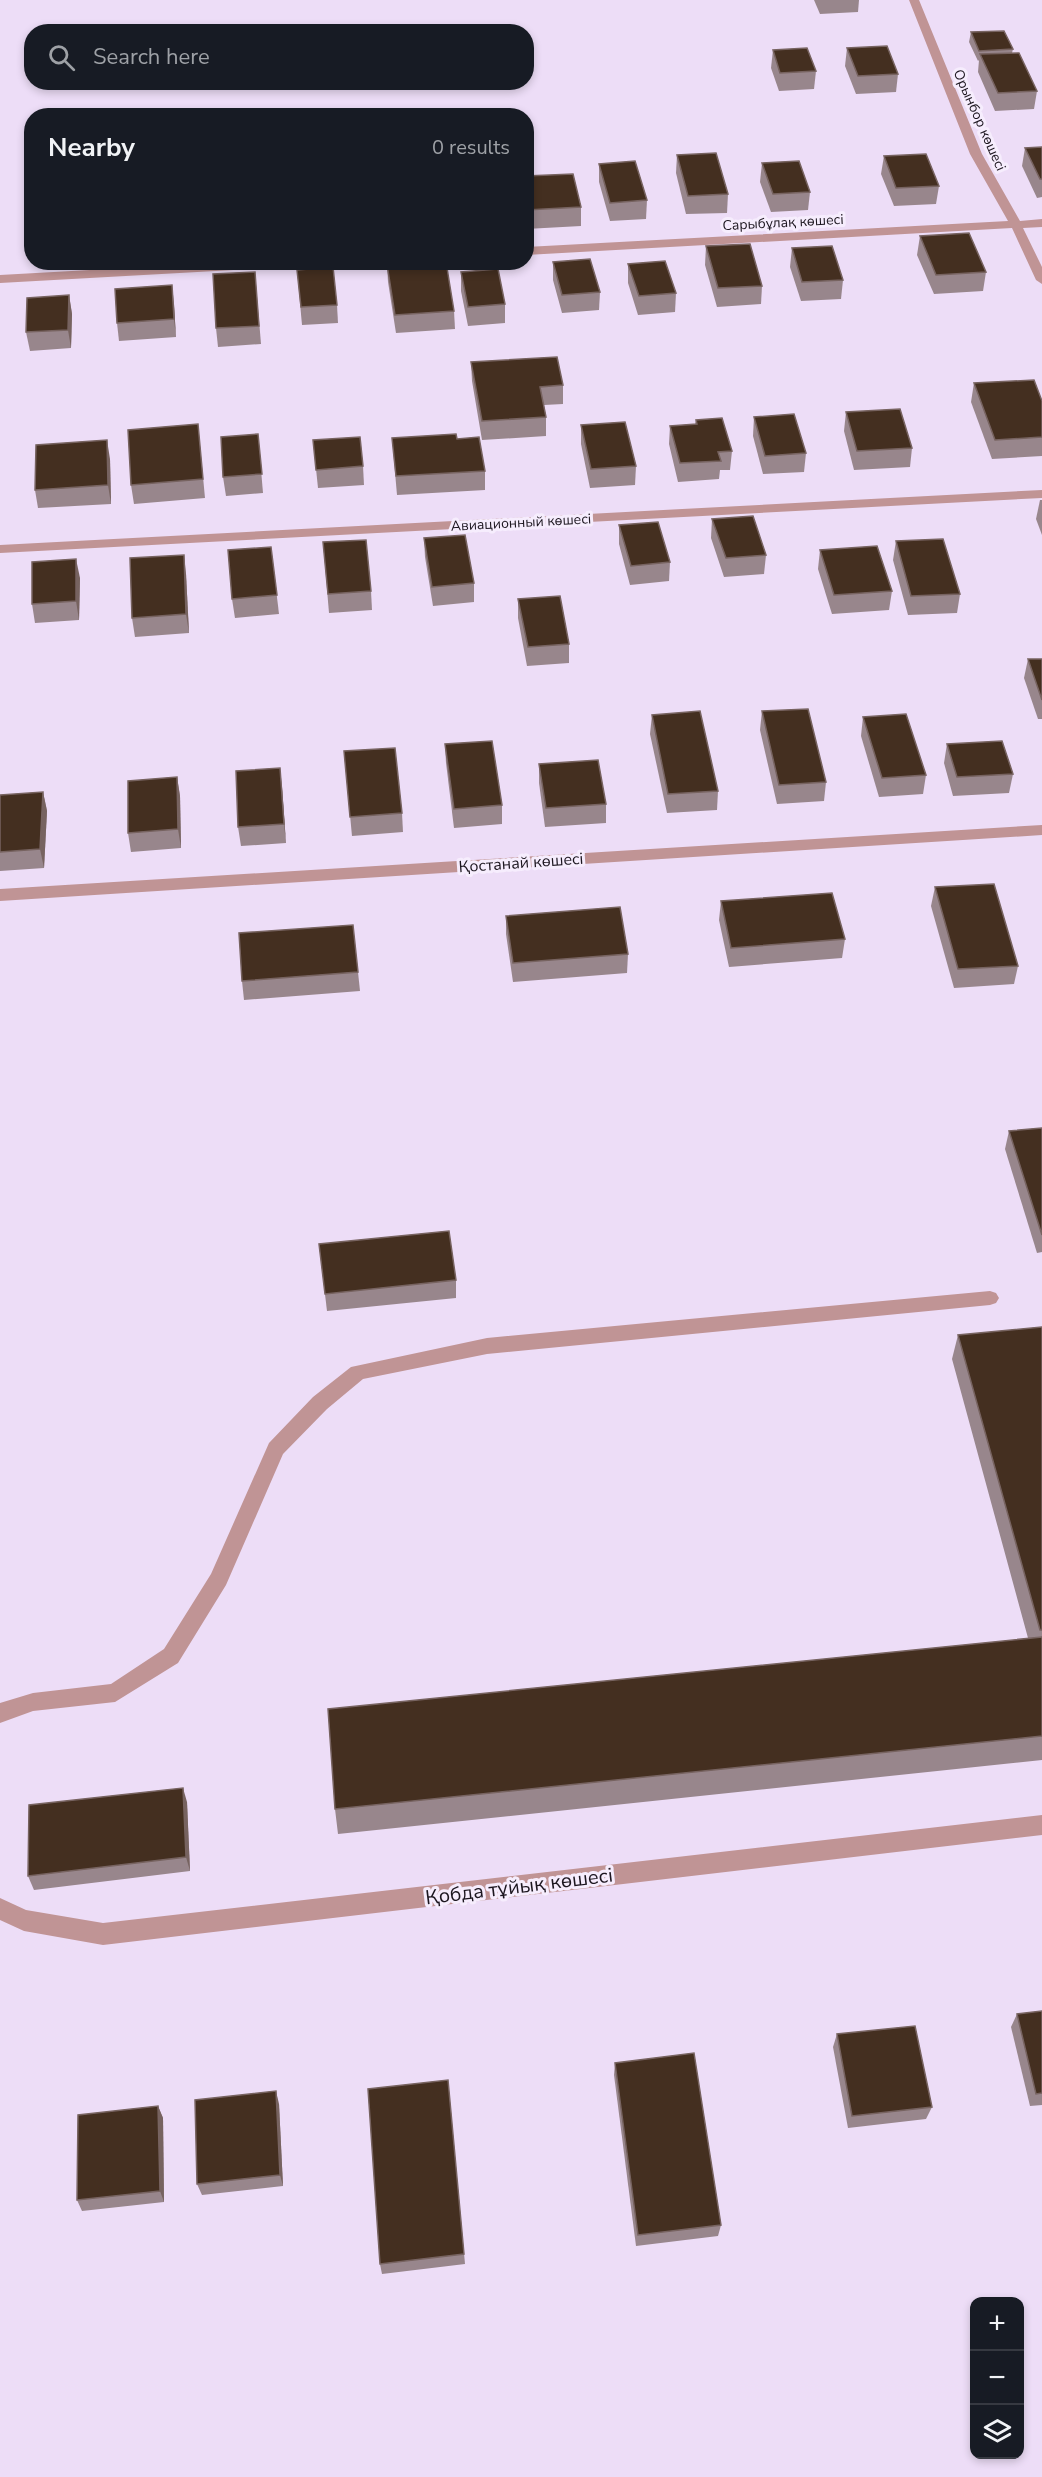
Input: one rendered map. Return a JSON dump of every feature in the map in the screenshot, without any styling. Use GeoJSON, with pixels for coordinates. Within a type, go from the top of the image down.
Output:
{"type":"FeatureCollection","features":[{"type":"Feature","properties":{"kind":"street","name":"Орынбор көшесі"},"geometry":{"type":"LineString","coordinates":[[914,0],[976,154],[1016,225],[1042,280]]}},
{"type":"Feature","properties":{"kind":"street","name":"Сарыбұлақ көшесі"},"geometry":{"type":"LineString","coordinates":[[534,251],[1042,223]]}},
{"type":"Feature","properties":{"kind":"street"},"geometry":{"type":"LineString","coordinates":[[0,279],[163,270]]}},
{"type":"Feature","properties":{"kind":"street","name":"Авиационный көшесі"},"geometry":{"type":"LineString","coordinates":[[0,549],[1042,495]]}},
{"type":"Feature","properties":{"kind":"street","name":"Қостанай көшесі"},"geometry":{"type":"LineString","coordinates":[[0,895],[1042,830]]}},
{"type":"Feature","properties":{"kind":"street"},"geometry":{"type":"LineString","coordinates":[[0,1713],[33,1702],[115,1693],[171,1656],[219,1579],[276,1449],[320,1403],[358,1372],[487,1346],[990,1298]]}},
{"type":"Feature","properties":{"kind":"street","name":"Қобда тұйық көшесі"},"geometry":{"type":"LineString","coordinates":[[0,1908],[24,1920],[103,1934],[1042,1825]]}},
{"type":"Feature","properties":{"kind":"building"},"geometry":{"type":"Polygon","coordinates":[[[1004,31],[1013,49],[979,51],[971,32],[1004,31]]]}},
{"type":"Feature","properties":{"kind":"building"},"geometry":{"type":"Polygon","coordinates":[[[887,46],[898,74],[858,76],[847,48],[887,46]]]}},
{"type":"Feature","properties":{"kind":"building"},"geometry":{"type":"Polygon","coordinates":[[[807,48],[816,71],[780,73],[773,50],[807,48]]]}},
{"type":"Feature","properties":{"kind":"building"},"geometry":{"type":"Polygon","coordinates":[[[1019,53],[1037,91],[998,93],[980,54],[1019,53]]]}},
{"type":"Feature","properties":{"kind":"building"},"geometry":{"type":"Polygon","coordinates":[[[1042,147],[1042,179],[1040,179],[1025,148],[1042,147]]]}},
{"type":"Feature","properties":{"kind":"building"},"geometry":{"type":"Polygon","coordinates":[[[716,153],[728,194],[688,196],[677,155],[716,153]]]}},
{"type":"Feature","properties":{"kind":"building"},"geometry":{"type":"Polygon","coordinates":[[[926,154],[939,186],[896,188],[884,156],[926,154]]]}},
{"type":"Feature","properties":{"kind":"building"},"geometry":{"type":"Polygon","coordinates":[[[635,161],[647,200],[610,203],[599,164],[635,161]]]}},
{"type":"Feature","properties":{"kind":"building"},"geometry":{"type":"Polygon","coordinates":[[[799,161],[810,192],[773,194],[762,163],[799,161]]]}},
{"type":"Feature","properties":{"kind":"building"},"geometry":{"type":"Polygon","coordinates":[[[573,174],[581,207],[534,210],[534,176],[573,174]]]}},
{"type":"Feature","properties":{"kind":"building"},"geometry":{"type":"Polygon","coordinates":[[[969,233],[986,272],[936,275],[920,236],[969,233]]]}},
{"type":"Feature","properties":{"kind":"building"},"geometry":{"type":"Polygon","coordinates":[[[750,244],[762,286],[718,288],[706,246],[750,244]]]}},
{"type":"Feature","properties":{"kind":"building"},"geometry":{"type":"Polygon","coordinates":[[[832,246],[843,280],[802,282],[792,248],[832,246]]]}},
{"type":"Feature","properties":{"kind":"building"},"geometry":{"type":"Polygon","coordinates":[[[590,259],[600,292],[562,295],[553,262],[590,259]]]}},
{"type":"Feature","properties":{"kind":"building"},"geometry":{"type":"Polygon","coordinates":[[[665,261],[676,293],[639,296],[628,264],[665,261]]]}},
{"type":"Feature","properties":{"kind":"building"},"geometry":{"type":"Polygon","coordinates":[[[297,270],[333,270],[337,305],[301,307],[297,270]]]}},
{"type":"Feature","properties":{"kind":"building"},"geometry":{"type":"Polygon","coordinates":[[[388,270],[447,270],[454,311],[395,315],[388,270]]]}},
{"type":"Feature","properties":{"kind":"building"},"geometry":{"type":"Polygon","coordinates":[[[498,270],[505,304],[468,307],[461,272],[498,270]]]}},
{"type":"Feature","properties":{"kind":"building"},"geometry":{"type":"Polygon","coordinates":[[[255,272],[259,326],[216,328],[213,274],[255,272]]]}},
{"type":"Feature","properties":{"kind":"building"},"geometry":{"type":"Polygon","coordinates":[[[172,285],[174,319],[117,323],[115,289],[172,285]]]}},
{"type":"Feature","properties":{"kind":"building"},"geometry":{"type":"Polygon","coordinates":[[[69,295],[68,330],[26,332],[27,298],[69,295]]]}},
{"type":"Feature","properties":{"kind":"building"},"geometry":{"type":"Polygon","coordinates":[[[557,357],[563,385],[540,387],[546,417],[482,421],[471,362],[557,357]]]}},
{"type":"Feature","properties":{"kind":"building"},"geometry":{"type":"Polygon","coordinates":[[[1034,380],[1042,401],[1042,437],[995,440],[974,383],[1034,380]]]}},
{"type":"Feature","properties":{"kind":"building"},"geometry":{"type":"Polygon","coordinates":[[[900,409],[912,448],[857,451],[846,412],[900,409]]]}},
{"type":"Feature","properties":{"kind":"building"},"geometry":{"type":"Polygon","coordinates":[[[794,414],[806,453],[765,456],[754,417],[794,414]]]}},
{"type":"Feature","properties":{"kind":"building"},"geometry":{"type":"Polygon","coordinates":[[[722,418],[732,451],[718,452],[721,461],[680,463],[670,426],[697,424],[696,420],[722,418]]]}},
{"type":"Feature","properties":{"kind":"building"},"geometry":{"type":"Polygon","coordinates":[[[625,422],[636,466],[591,469],[581,425],[625,422]]]}},
{"type":"Feature","properties":{"kind":"building"},"geometry":{"type":"Polygon","coordinates":[[[198,424],[203,479],[131,485],[128,430],[198,424]]]}},
{"type":"Feature","properties":{"kind":"building"},"geometry":{"type":"Polygon","coordinates":[[[258,434],[262,474],[223,477],[221,437],[258,434]]]}},
{"type":"Feature","properties":{"kind":"building"},"geometry":{"type":"Polygon","coordinates":[[[456,434],[457,439],[479,437],[485,471],[396,476],[392,438],[456,434]]]}},
{"type":"Feature","properties":{"kind":"building"},"geometry":{"type":"Polygon","coordinates":[[[360,437],[363,466],[316,470],[313,440],[360,437]]]}},
{"type":"Feature","properties":{"kind":"building"},"geometry":{"type":"Polygon","coordinates":[[[107,440],[108,485],[35,490],[36,445],[107,440]]]}},
{"type":"Feature","properties":{"kind":"building"},"geometry":{"type":"Polygon","coordinates":[[[753,516],[766,555],[726,558],[712,519],[753,516]]]}},
{"type":"Feature","properties":{"kind":"building"},"geometry":{"type":"Polygon","coordinates":[[[658,522],[670,562],[631,566],[619,525],[658,522]]]}},
{"type":"Feature","properties":{"kind":"building"},"geometry":{"type":"Polygon","coordinates":[[[465,535],[474,583],[432,587],[424,538],[465,535]]]}},
{"type":"Feature","properties":{"kind":"building"},"geometry":{"type":"Polygon","coordinates":[[[943,539],[960,594],[911,596],[896,541],[943,539]]]}},
{"type":"Feature","properties":{"kind":"building"},"geometry":{"type":"Polygon","coordinates":[[[366,540],[371,591],[328,594],[323,542],[366,540]]]}},
{"type":"Feature","properties":{"kind":"building"},"geometry":{"type":"Polygon","coordinates":[[[877,546],[892,591],[834,595],[820,550],[877,546]]]}},
{"type":"Feature","properties":{"kind":"building"},"geometry":{"type":"Polygon","coordinates":[[[271,547],[277,595],[232,599],[228,550],[271,547]]]}},
{"type":"Feature","properties":{"kind":"building"},"geometry":{"type":"Polygon","coordinates":[[[184,555],[186,614],[132,618],[130,558],[184,555]]]}},
{"type":"Feature","properties":{"kind":"building"},"geometry":{"type":"Polygon","coordinates":[[[76,559],[76,601],[32,604],[32,562],[76,559]]]}},
{"type":"Feature","properties":{"kind":"building"},"geometry":{"type":"Polygon","coordinates":[[[560,596],[569,644],[528,647],[518,599],[560,596]]]}},
{"type":"Feature","properties":{"kind":"building"},"geometry":{"type":"Polygon","coordinates":[[[1028,659],[1042,659],[1042,700],[1028,659]]]}},
{"type":"Feature","properties":{"kind":"building"},"geometry":{"type":"Polygon","coordinates":[[[808,709],[826,782],[779,785],[762,711],[808,709]]]}},
{"type":"Feature","properties":{"kind":"building"},"geometry":{"type":"Polygon","coordinates":[[[700,711],[718,791],[668,794],[652,715],[700,711]]]}},
{"type":"Feature","properties":{"kind":"building"},"geometry":{"type":"Polygon","coordinates":[[[906,714],[926,775],[882,778],[863,717],[906,714]]]}},
{"type":"Feature","properties":{"kind":"building"},"geometry":{"type":"Polygon","coordinates":[[[492,741],[502,805],[454,809],[445,744],[492,741]]]}},
{"type":"Feature","properties":{"kind":"building"},"geometry":{"type":"Polygon","coordinates":[[[1002,741],[1013,774],[957,777],[947,744],[1002,741]]]}},
{"type":"Feature","properties":{"kind":"building"},"geometry":{"type":"Polygon","coordinates":[[[395,748],[402,813],[350,817],[344,751],[395,748]]]}},
{"type":"Feature","properties":{"kind":"building"},"geometry":{"type":"Polygon","coordinates":[[[598,760],[606,804],[546,808],[539,764],[598,760]]]}},
{"type":"Feature","properties":{"kind":"building"},"geometry":{"type":"Polygon","coordinates":[[[280,768],[284,824],[238,827],[236,771],[280,768]]]}},
{"type":"Feature","properties":{"kind":"building"},"geometry":{"type":"Polygon","coordinates":[[[177,777],[178,829],[128,833],[128,781],[177,777]]]}},
{"type":"Feature","properties":{"kind":"building"},"geometry":{"type":"Polygon","coordinates":[[[43,792],[40,849],[0,852],[0,795],[43,792]]]}},
{"type":"Feature","properties":{"kind":"building"},"geometry":{"type":"Polygon","coordinates":[[[994,884],[1018,966],[958,969],[935,887],[994,884]]]}},
{"type":"Feature","properties":{"kind":"building"},"geometry":{"type":"Polygon","coordinates":[[[832,893],[845,939],[731,948],[721,901],[832,893]]]}},
{"type":"Feature","properties":{"kind":"building"},"geometry":{"type":"Polygon","coordinates":[[[620,907],[628,954],[513,963],[506,916],[620,907]]]}},
{"type":"Feature","properties":{"kind":"building"},"geometry":{"type":"Polygon","coordinates":[[[353,925],[358,972],[242,981],[239,933],[353,925]]]}},
{"type":"Feature","properties":{"kind":"building"},"geometry":{"type":"Polygon","coordinates":[[[1042,1128],[1042,1235],[1009,1131],[1042,1128]]]}},
{"type":"Feature","properties":{"kind":"building"},"geometry":{"type":"Polygon","coordinates":[[[449,1231],[456,1280],[325,1294],[319,1244],[449,1231]]]}},
{"type":"Feature","properties":{"kind":"building"},"geometry":{"type":"Polygon","coordinates":[[[1042,1327],[1042,1630],[1040,1630],[958,1335],[1042,1327]]]}},
{"type":"Feature","properties":{"kind":"building"},"geometry":{"type":"Polygon","coordinates":[[[1042,1637],[1042,1736],[335,1809],[328,1709],[1042,1637]]]}},
{"type":"Feature","properties":{"kind":"building"},"geometry":{"type":"Polygon","coordinates":[[[183,1788],[186,1857],[28,1876],[29,1805],[183,1788]]]}},
{"type":"Feature","properties":{"kind":"building"},"geometry":{"type":"Polygon","coordinates":[[[1042,2011],[1042,2093],[1036,2094],[1017,2014],[1042,2011]]]}},
{"type":"Feature","properties":{"kind":"building"},"geometry":{"type":"Polygon","coordinates":[[[915,2026],[932,2107],[852,2116],[837,2034],[915,2026]]]}},
{"type":"Feature","properties":{"kind":"building"},"geometry":{"type":"Polygon","coordinates":[[[694,2053],[721,2225],[638,2235],[615,2063],[694,2053]]]}},
{"type":"Feature","properties":{"kind":"building"},"geometry":{"type":"Polygon","coordinates":[[[448,2080],[464,2254],[380,2264],[368,2089],[448,2080]]]}},
{"type":"Feature","properties":{"kind":"building"},"geometry":{"type":"Polygon","coordinates":[[[276,2091],[280,2175],[197,2184],[195,2100],[276,2091]]]}},
{"type":"Feature","properties":{"kind":"building"},"geometry":{"type":"Polygon","coordinates":[[[158,2106],[160,2191],[77,2200],[78,2115],[158,2106]]]}}]}
